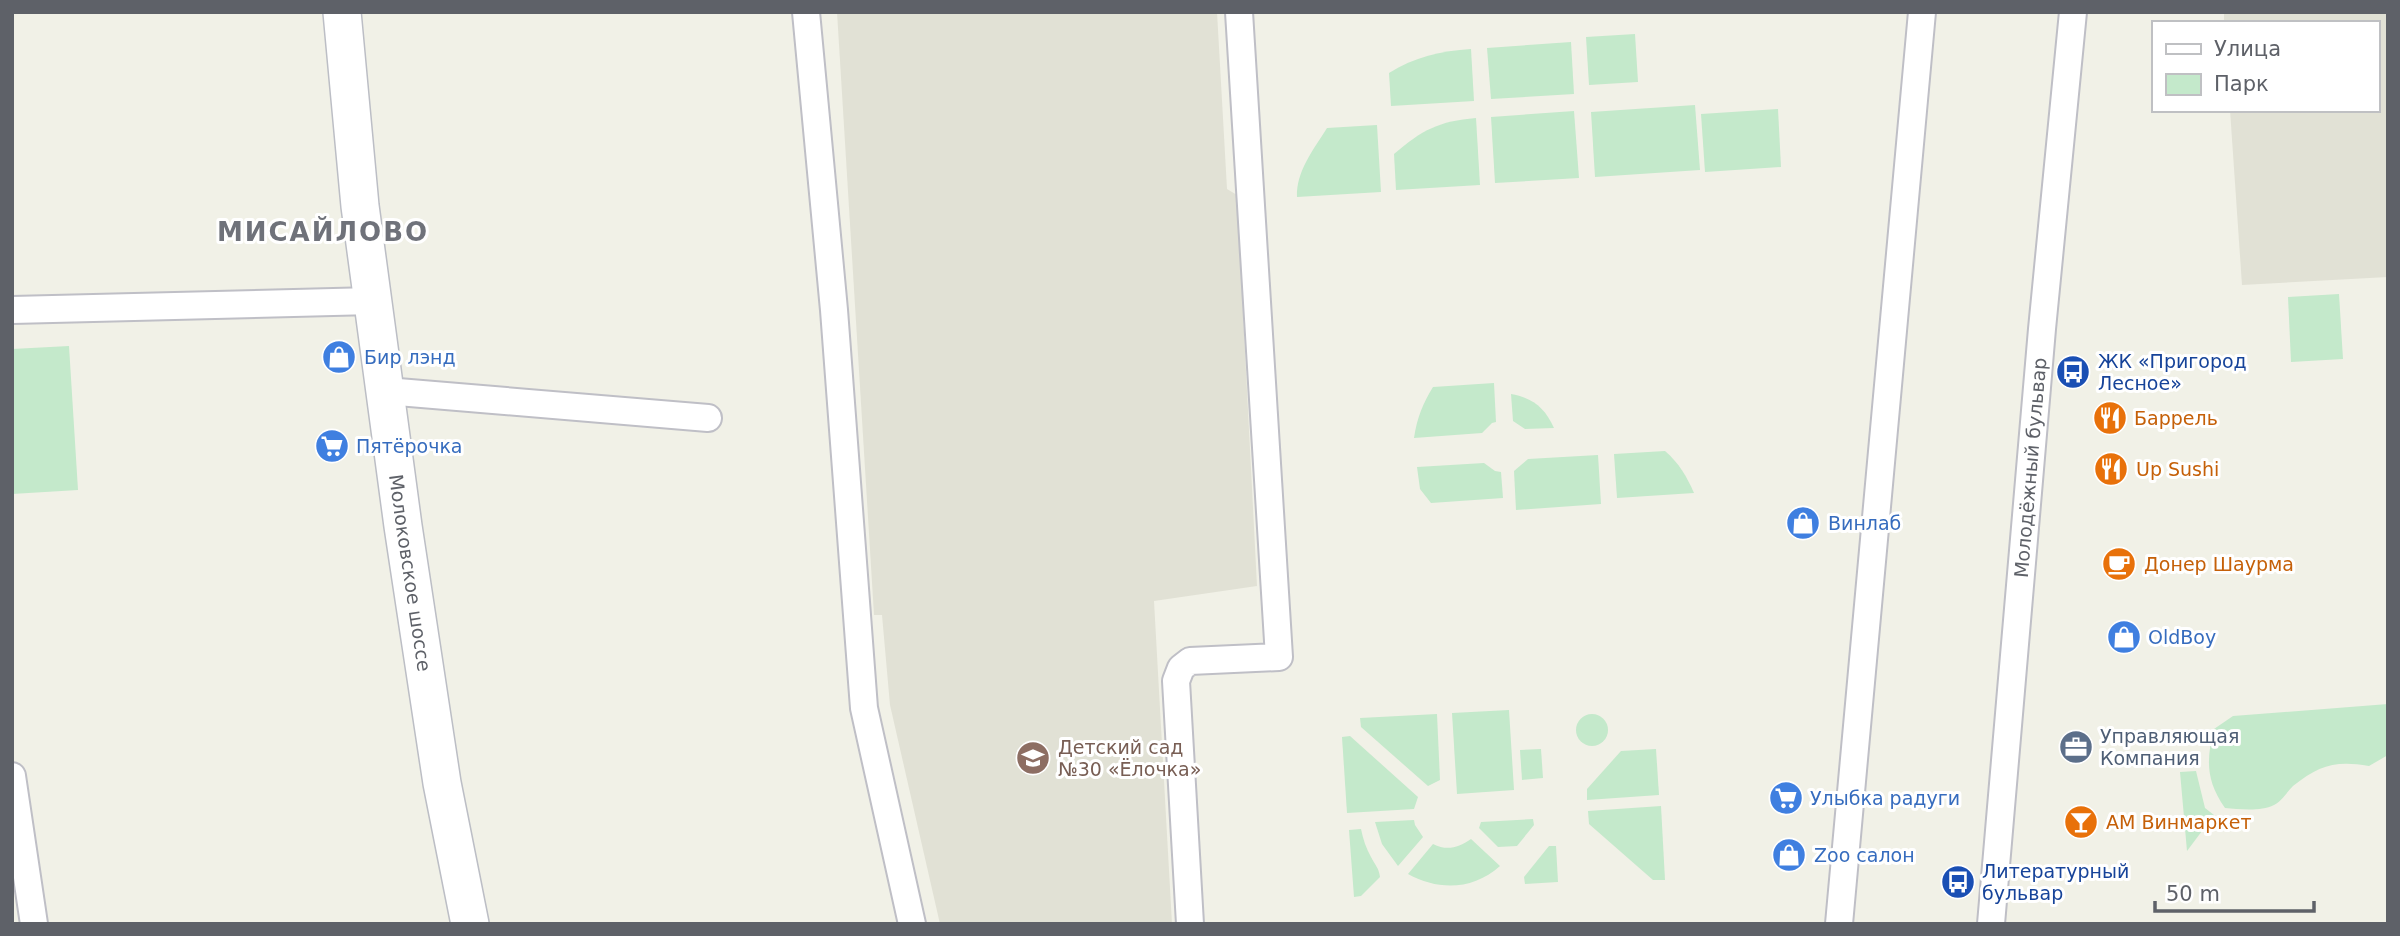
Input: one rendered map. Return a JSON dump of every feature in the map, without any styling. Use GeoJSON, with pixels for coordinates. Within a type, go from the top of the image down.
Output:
{"type":"FeatureCollection","features":[{"type":"Feature","properties":{"kind":"main road","name":"Молоковское шоссе"},"geometry":{"type":"LineString","coordinates":[[342,12],[360,206],[403,526],[442,783],[470,924]]}},
{"type":"Feature","properties":{"kind":"street"},"geometry":{"type":"LineString","coordinates":[[806,12],[834,310],[864,708],[912,924]]}},
{"type":"Feature","properties":{"kind":"street"},"geometry":{"type":"LineString","coordinates":[[1190,924],[1176,681],[1181,668],[1191,661],[1279,657],[1239,12]]}},
{"type":"Feature","properties":{"kind":"street"},"geometry":{"type":"LineString","coordinates":[[1839,924],[1922,12]]}},
{"type":"Feature","properties":{"kind":"street","name":"Молодёжный бульвар"},"geometry":{"type":"LineString","coordinates":[[1991,924],[2042,329],[2073,12]]}},
{"type":"Feature","properties":{"kind":"street"},"geometry":{"type":"LineString","coordinates":[[12,310],[373,302]]}},
{"type":"Feature","properties":{"kind":"street"},"geometry":{"type":"LineString","coordinates":[[386,391],[708,418]]}},
{"type":"Feature","properties":{"kind":"street"},"geometry":{"type":"LineString","coordinates":[[12,776],[34,924]]}},
{"type":"Feature","properties":{"kind":"shaded area"},"geometry":{"type":"Polygon","coordinates":[[[837,12],[1217,12],[1227,189],[1237,195],[1257,586],[1154,601],[1172,924],[940,924],[890,705],[882,615],[874,615],[837,12]]]}},
{"type":"Feature","properties":{"kind":"shaded area"},"geometry":{"type":"Polygon","coordinates":[[[2224,12],[2388,12],[2388,277],[2242,285],[2230,112],[2379,112],[2379,21],[2224,21],[2224,12]]]}},
{"type":"Feature","properties":{"kind":"green space"},"geometry":{"type":"Polygon","coordinates":[[[1635,34],[1638,82],[1589,85],[1586,37],[1635,34]]]}},
{"type":"Feature","properties":{"kind":"green space"},"geometry":{"type":"Polygon","coordinates":[[[1571,42],[1574,94],[1491,99],[1487,48],[1571,42]]]}},
{"type":"Feature","properties":{"kind":"green space"},"geometry":{"type":"Polygon","coordinates":[[[1471,49],[1474,101],[1391,106],[1389,73],[1428,56],[1471,49]]]}},
{"type":"Feature","properties":{"kind":"green space"},"geometry":{"type":"Polygon","coordinates":[[[1695,105],[1700,170],[1595,177],[1591,112],[1695,105]]]}},
{"type":"Feature","properties":{"kind":"green space"},"geometry":{"type":"Polygon","coordinates":[[[1778,109],[1781,167],[1705,172],[1701,114],[1778,109]]]}},
{"type":"Feature","properties":{"kind":"green space"},"geometry":{"type":"Polygon","coordinates":[[[1574,111],[1579,178],[1495,183],[1491,117],[1574,111]]]}},
{"type":"Feature","properties":{"kind":"green space"},"geometry":{"type":"Polygon","coordinates":[[[1476,118],[1480,185],[1396,190],[1394,154],[1413,139],[1441,124],[1476,118]]]}},
{"type":"Feature","properties":{"kind":"green space"},"geometry":{"type":"Polygon","coordinates":[[[1377,125],[1381,192],[1297,197],[1299,178],[1327,128],[1377,125]]]}},
{"type":"Feature","properties":{"kind":"green space"},"geometry":{"type":"Polygon","coordinates":[[[2339,294],[2343,359],[2291,362],[2288,297],[2339,294]]]}},
{"type":"Feature","properties":{"kind":"green space"},"geometry":{"type":"Polygon","coordinates":[[[69,346],[78,490],[12,494],[12,349],[69,346]]]}},
{"type":"Feature","properties":{"kind":"green space"},"geometry":{"type":"Polygon","coordinates":[[[1494,383],[1496,422],[1482,433],[1414,438],[1421,411],[1433,387],[1494,383]]]}},
{"type":"Feature","properties":{"kind":"green space"},"geometry":{"type":"Polygon","coordinates":[[[1511,394],[1526,398],[1537,405],[1554,428],[1525,429],[1513,421],[1511,394]]]}},
{"type":"Feature","properties":{"kind":"green space"},"geometry":{"type":"Polygon","coordinates":[[[1665,451],[1682,470],[1694,493],[1617,498],[1614,454],[1665,451]]]}},
{"type":"Feature","properties":{"kind":"green space"},"geometry":{"type":"Polygon","coordinates":[[[1598,455],[1601,504],[1516,510],[1514,471],[1528,459],[1598,455]]]}},
{"type":"Feature","properties":{"kind":"green space"},"geometry":{"type":"Polygon","coordinates":[[[1484,463],[1501,472],[1503,498],[1431,503],[1420,489],[1417,467],[1484,463]]]}},
{"type":"Feature","properties":{"kind":"green space"},"geometry":{"type":"Polygon","coordinates":[[[2388,704],[2388,755],[2369,766],[2337,764],[2320,769],[2293,786],[2277,804],[2262,809],[2225,808],[2214,789],[2209,770],[2211,740],[2214,729],[2233,716],[2388,704]]]}},
{"type":"Feature","properties":{"kind":"green space"},"geometry":{"type":"Polygon","coordinates":[[[1509,710],[1514,790],[1457,794],[1452,713],[1509,710]]]}},
{"type":"Feature","properties":{"kind":"green space"},"geometry":{"type":"Polygon","coordinates":[[[1437,714],[1440,780],[1428,786],[1361,727],[1360,718],[1437,714]]]}},
{"type":"Feature","properties":{"kind":"green space"},"geometry":{"type":"Polygon","coordinates":[[[1592,714],[1604,718],[1608,730],[1604,742],[1592,746],[1580,742],[1576,730],[1580,718],[1592,714]]]}},
{"type":"Feature","properties":{"kind":"green space"},"geometry":{"type":"Polygon","coordinates":[[[1350,736],[1418,797],[1414,809],[1347,813],[1342,737],[1350,736]]]}},
{"type":"Feature","properties":{"kind":"green space"},"geometry":{"type":"Polygon","coordinates":[[[1541,749],[1543,778],[1522,780],[1520,750],[1541,749]]]}},
{"type":"Feature","properties":{"kind":"green space"},"geometry":{"type":"Polygon","coordinates":[[[1656,749],[1659,795],[1587,800],[1587,789],[1621,751],[1656,749]]]}},
{"type":"Feature","properties":{"kind":"green space"},"geometry":{"type":"Polygon","coordinates":[[[2196,771],[2205,808],[2214,815],[2187,851],[2180,772],[2196,771]]]}},
{"type":"Feature","properties":{"kind":"green space"},"geometry":{"type":"Polygon","coordinates":[[[1661,806],[1665,880],[1653,880],[1589,824],[1588,811],[1661,806]]]}},
{"type":"Feature","properties":{"kind":"green space"},"geometry":{"type":"Polygon","coordinates":[[[1533,819],[1534,825],[1517,846],[1498,847],[1479,828],[1481,822],[1533,819]]]}},
{"type":"Feature","properties":{"kind":"green space"},"geometry":{"type":"Polygon","coordinates":[[[1414,820],[1423,837],[1398,866],[1382,844],[1375,822],[1414,820]]]}},
{"type":"Feature","properties":{"kind":"green space"},"geometry":{"type":"Polygon","coordinates":[[[1361,829],[1380,877],[1361,896],[1354,897],[1349,830],[1361,829]]]}},
{"type":"Feature","properties":{"kind":"green space"},"geometry":{"type":"Polygon","coordinates":[[[1471,839],[1500,866],[1490,874],[1467,884],[1444,885],[1420,880],[1408,874],[1433,844],[1452,848],[1471,839]]]}},
{"type":"Feature","properties":{"kind":"green space"},"geometry":{"type":"Polygon","coordinates":[[[1549,846],[1556,846],[1558,882],[1525,884],[1524,877],[1549,846]]]}},
{"type":"Feature","properties":{"kind":"place","name":"Бир лэнд"},"geometry":{"type":"Point","coordinates":[339,357]}},
{"type":"Feature","properties":{"kind":"place","name":"ЖК «Пригород Лесное»"},"geometry":{"type":"Point","coordinates":[2073,372]}},
{"type":"Feature","properties":{"kind":"place","name":"Баррель"},"geometry":{"type":"Point","coordinates":[2110,418]}},
{"type":"Feature","properties":{"kind":"place","name":"Пятёрочка"},"geometry":{"type":"Point","coordinates":[332,446]}},
{"type":"Feature","properties":{"kind":"place","name":"Up Sushi"},"geometry":{"type":"Point","coordinates":[2111,469]}},
{"type":"Feature","properties":{"kind":"place","name":"Винлаб"},"geometry":{"type":"Point","coordinates":[1803,523]}},
{"type":"Feature","properties":{"kind":"place","name":"Донер Шаурма"},"geometry":{"type":"Point","coordinates":[2119,564]}},
{"type":"Feature","properties":{"kind":"place","name":"OldBoy"},"geometry":{"type":"Point","coordinates":[2124,637]}},
{"type":"Feature","properties":{"kind":"place","name":"Управляющая Компания"},"geometry":{"type":"Point","coordinates":[2076,747]}},
{"type":"Feature","properties":{"kind":"place","name":"Детский сад №30 «Ёлочка»"},"geometry":{"type":"Point","coordinates":[1033,758]}},
{"type":"Feature","properties":{"kind":"place","name":"Улыбка радуги"},"geometry":{"type":"Point","coordinates":[1786,798]}},
{"type":"Feature","properties":{"kind":"place","name":"АМ Винмаркет"},"geometry":{"type":"Point","coordinates":[2081,822]}},
{"type":"Feature","properties":{"kind":"place","name":"Zoo салон"},"geometry":{"type":"Point","coordinates":[1789,855]}},
{"type":"Feature","properties":{"kind":"place","name":"Литературный бульвар"},"geometry":{"type":"Point","coordinates":[1958,882]}},
{"type":"Feature","properties":{"kind":"district","name":"МИСАЙЛОВО"},"geometry":{"type":"Point","coordinates":[323,232]}}]}
